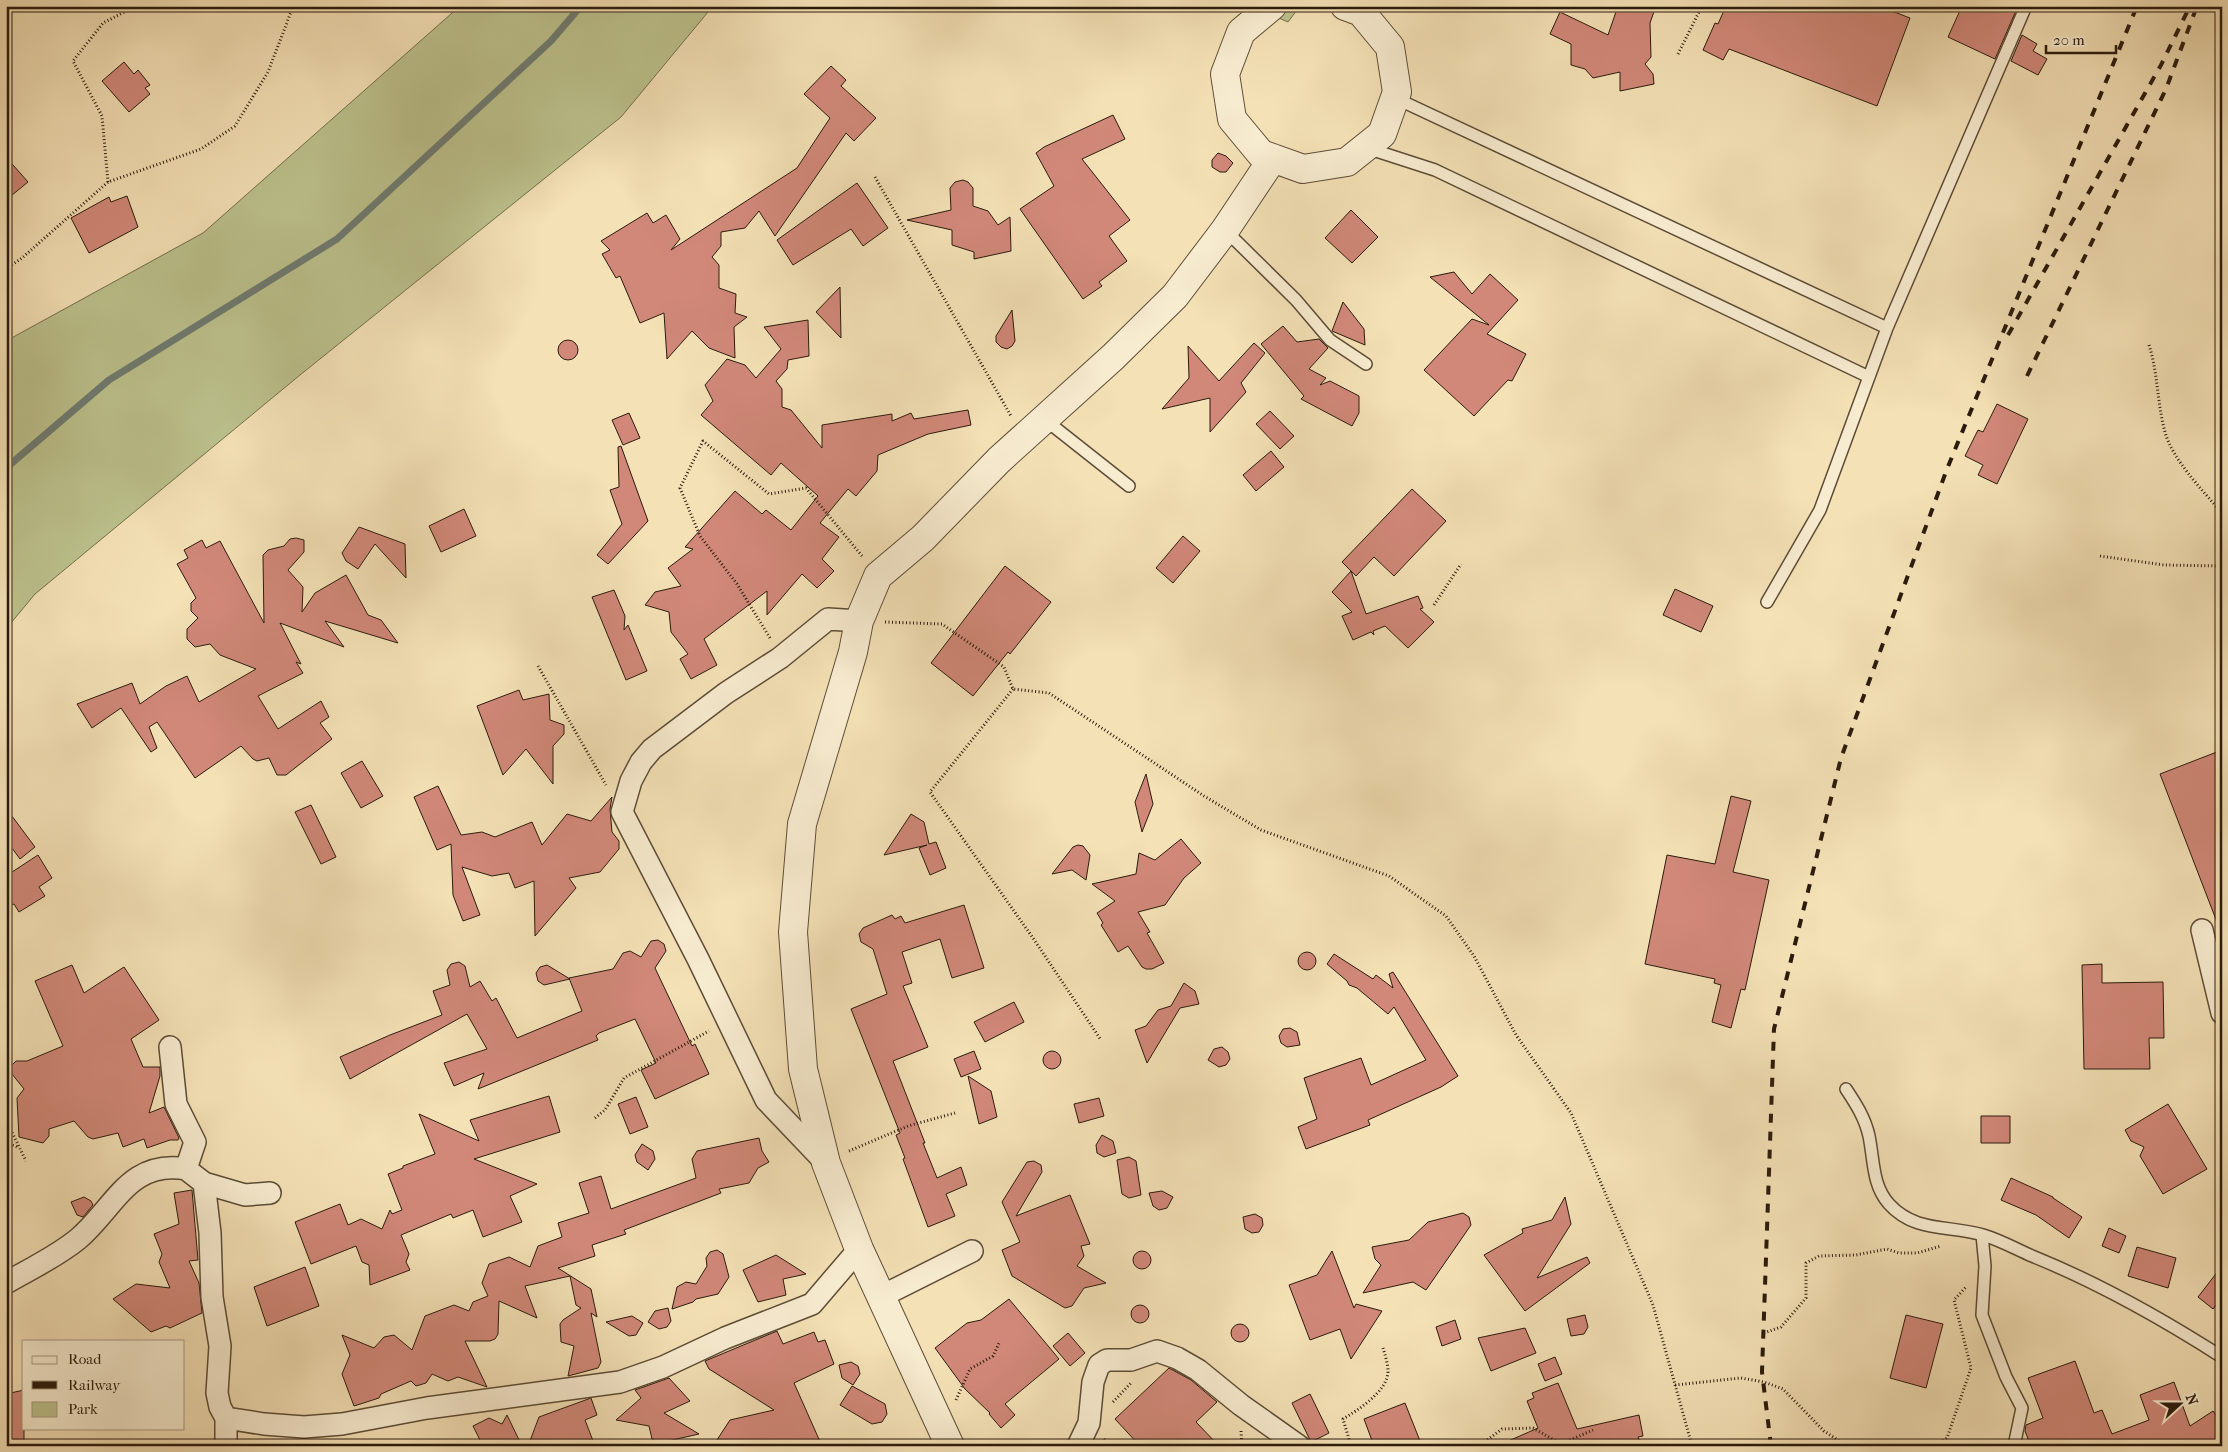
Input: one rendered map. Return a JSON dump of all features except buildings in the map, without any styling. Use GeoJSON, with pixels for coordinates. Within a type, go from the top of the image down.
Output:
{"type":"FeatureCollection","features":[{"type":"Feature","properties":{"kind":"street"},"geometry":{"type":"LineString","coordinates":[[1272,6],[1241,32],[1225,74],[1232,119],[1261,154],[1303,170],[1347,162],[1382,134],[1397,92],[1390,47],[1361,12],[1345,6]]}},
{"type":"Feature","properties":{"kind":"street"},"geometry":{"type":"LineString","coordinates":[[950,1446],[859,1249],[826,1163],[803,1069],[793,932],[802,824],[852,652],[859,621],[878,576],[923,538],[999,460],[1113,357],[1175,296],[1225,230],[1273,158]]}},
{"type":"Feature","properties":{"kind":"street"},"geometry":{"type":"LineString","coordinates":[[826,1163],[766,1100],[622,812],[631,781],[641,762],[652,749],[726,693],[780,658],[828,619],[859,621]]}},
{"type":"Feature","properties":{"kind":"street"},"geometry":{"type":"LineString","coordinates":[[2202,930],[2222,1012]]}},
{"type":"Feature","properties":{"kind":"street"},"geometry":{"type":"LineString","coordinates":[[170,1047],[176,1104],[195,1142],[186,1169]]}},
{"type":"Feature","properties":{"kind":"street"},"geometry":{"type":"LineString","coordinates":[[6,1283],[61,1252],[91,1227],[117,1196],[147,1172],[169,1166],[186,1169],[204,1183],[245,1195],[270,1193]]}},
{"type":"Feature","properties":{"kind":"street"},"geometry":{"type":"LineString","coordinates":[[204,1183],[210,1233],[212,1297],[219,1341],[218,1393],[220,1407],[226,1418],[226,1446]]}},
{"type":"Feature","properties":{"kind":"street"},"geometry":{"type":"LineString","coordinates":[[226,1418],[264,1424],[304,1427],[342,1424],[427,1408],[620,1382],[663,1367],[725,1338],[812,1304],[859,1249]]}},
{"type":"Feature","properties":{"kind":"street"},"geometry":{"type":"LineString","coordinates":[[882,1296],[972,1251]]}},
{"type":"Feature","properties":{"kind":"street"},"geometry":{"type":"LineString","coordinates":[[1078,1446],[1089,1423],[1093,1382],[1099,1365],[1107,1360],[1132,1360],[1158,1351],[1177,1358],[1198,1370],[1241,1405],[1299,1446]]}},
{"type":"Feature","properties":{"kind":"lane"},"geometry":{"type":"LineString","coordinates":[[1767,602],[1820,510],[1887,328],[2026,6]]}},
{"type":"Feature","properties":{"kind":"lane"},"geometry":{"type":"LineString","coordinates":[[1394,98],[1887,328]]}},
{"type":"Feature","properties":{"kind":"lane"},"geometry":{"type":"LineString","coordinates":[[1365,147],[1435,170],[1869,377]]}},
{"type":"Feature","properties":{"kind":"lane"},"geometry":{"type":"LineString","coordinates":[[1225,230],[1296,300],[1330,340],[1366,364]]}},
{"type":"Feature","properties":{"kind":"lane"},"geometry":{"type":"LineString","coordinates":[[1029,434],[1053,426],[1129,486]]}},
{"type":"Feature","properties":{"kind":"lane"},"geometry":{"type":"LineString","coordinates":[[1846,1089],[1860,1109],[1869,1134],[1879,1192],[1890,1206],[1910,1221],[1932,1228],[1982,1235],[2071,1272],[2151,1313],[2222,1357]]}},
{"type":"Feature","properties":{"kind":"lane"},"geometry":{"type":"LineString","coordinates":[[1982,1235],[1985,1266],[1982,1315],[2006,1377],[2022,1408],[2014,1446]]}},
{"type":"Feature","properties":{"kind":"path"},"geometry":{"type":"LineString","coordinates":[[108,182],[102,116],[73,61],[103,23],[136,6]]}},
{"type":"Feature","properties":{"kind":"path"},"geometry":{"type":"LineString","coordinates":[[6,269],[22,258],[108,182],[201,149],[235,126],[268,72],[291,12],[290,6]]}},
{"type":"Feature","properties":{"kind":"path"},"geometry":{"type":"LineString","coordinates":[[1678,54],[1702,6]]}},
{"type":"Feature","properties":{"kind":"path"},"geometry":{"type":"LineString","coordinates":[[876,178],[1029,434]]}},
{"type":"Feature","properties":{"kind":"path"},"geometry":{"type":"LineString","coordinates":[[2149,345],[2155,364],[2158,399],[2166,434],[2186,471],[2222,513]]}},
{"type":"Feature","properties":{"kind":"path"},"geometry":{"type":"LineString","coordinates":[[780,658],[762,622],[700,536],[680,488],[703,441],[769,494],[806,488],[878,576]]}},
{"type":"Feature","properties":{"kind":"path"},"geometry":{"type":"LineString","coordinates":[[2100,556],[2164,565],[2222,566]]}},
{"type":"Feature","properties":{"kind":"path"},"geometry":{"type":"LineString","coordinates":[[1434,605],[1461,564]]}},
{"type":"Feature","properties":{"kind":"path"},"geometry":{"type":"LineString","coordinates":[[859,621],[942,624],[1004,667],[1013,689]]}},
{"type":"Feature","properties":{"kind":"path"},"geometry":{"type":"LineString","coordinates":[[538,666],[622,812]]}},
{"type":"Feature","properties":{"kind":"path"},"geometry":{"type":"LineString","coordinates":[[1013,689],[930,792],[1033,938],[1101,1040]]}},
{"type":"Feature","properties":{"kind":"path"},"geometry":{"type":"LineString","coordinates":[[1013,689],[1049,693],[1204,796],[1261,830],[1390,876],[1446,916],[1474,956],[1516,1035],[1571,1113],[1653,1305],[1692,1446]]}},
{"type":"Feature","properties":{"kind":"path"},"geometry":{"type":"LineString","coordinates":[[595,1118],[605,1110],[624,1078],[728,1021]]}},
{"type":"Feature","properties":{"kind":"path"},"geometry":{"type":"LineString","coordinates":[[826,1163],[860,1145],[908,1126],[955,1113]]}},
{"type":"Feature","properties":{"kind":"path"},"geometry":{"type":"LineString","coordinates":[[6,1120],[26,1161]]}},
{"type":"Feature","properties":{"kind":"path"},"geometry":{"type":"LineString","coordinates":[[6,1143],[18,1148]]}},
{"type":"Feature","properties":{"kind":"path"},"geometry":{"type":"LineString","coordinates":[[1764,1333],[1781,1326],[1806,1298],[1806,1263],[1818,1256],[1856,1255],[1887,1249],[1917,1253],[1945,1245]]}},
{"type":"Feature","properties":{"kind":"path"},"geometry":{"type":"LineString","coordinates":[[1934,1446],[1947,1438],[1971,1368],[1954,1300],[1985,1266]]}},
{"type":"Feature","properties":{"kind":"path"},"geometry":{"type":"LineString","coordinates":[[956,1410],[956,1401],[970,1369],[992,1356],[1000,1341]]}},
{"type":"Feature","properties":{"kind":"path"},"geometry":{"type":"LineString","coordinates":[[1351,1446],[1343,1419],[1361,1408],[1378,1393],[1389,1373],[1384,1348]]}},
{"type":"Feature","properties":{"kind":"path"},"geometry":{"type":"LineString","coordinates":[[1675,1385],[1741,1378],[1783,1389],[1824,1431],[1847,1446]]}},
{"type":"Feature","properties":{"kind":"path"},"geometry":{"type":"LineString","coordinates":[[1110,1405],[1135,1381]]}},
{"type":"Feature","properties":{"kind":"path"},"geometry":{"type":"LineString","coordinates":[[1479,1446],[1502,1429],[1533,1428],[1561,1444],[1593,1430]]}},
{"type":"Feature","properties":{"kind":"path"},"geometry":{"type":"LineString","coordinates":[[1099,1435],[1111,1446]]}},
{"type":"Feature","properties":{"kind":"green space"},"geometry":{"type":"Polygon","coordinates":[[[460,6],[713,6],[621,117],[300,375],[35,594],[6,629],[6,341],[203,233],[460,6]]]}},
{"type":"Feature","properties":{"kind":"green space"},"geometry":{"type":"Polygon","coordinates":[[[1252,6],[1300,6],[1288,22],[1252,6]]]}},
{"type":"Feature","properties":{"kind":"waterway"},"geometry":{"type":"LineString","coordinates":[[6,468],[109,380],[337,239],[551,41],[581,6]]}},
{"type":"Feature","properties":{"kind":"railway"},"geometry":{"type":"LineString","coordinates":[[1771,1446],[1762,1372],[1774,1029],[1841,758],[1947,469],[2137,6]]}},
{"type":"Feature","properties":{"kind":"railway"},"geometry":{"type":"LineString","coordinates":[[2008,335],[2161,65],[2190,6]]}},
{"type":"Feature","properties":{"kind":"railway"},"geometry":{"type":"LineString","coordinates":[[2027,376],[2166,89],[2197,6]]}}]}
